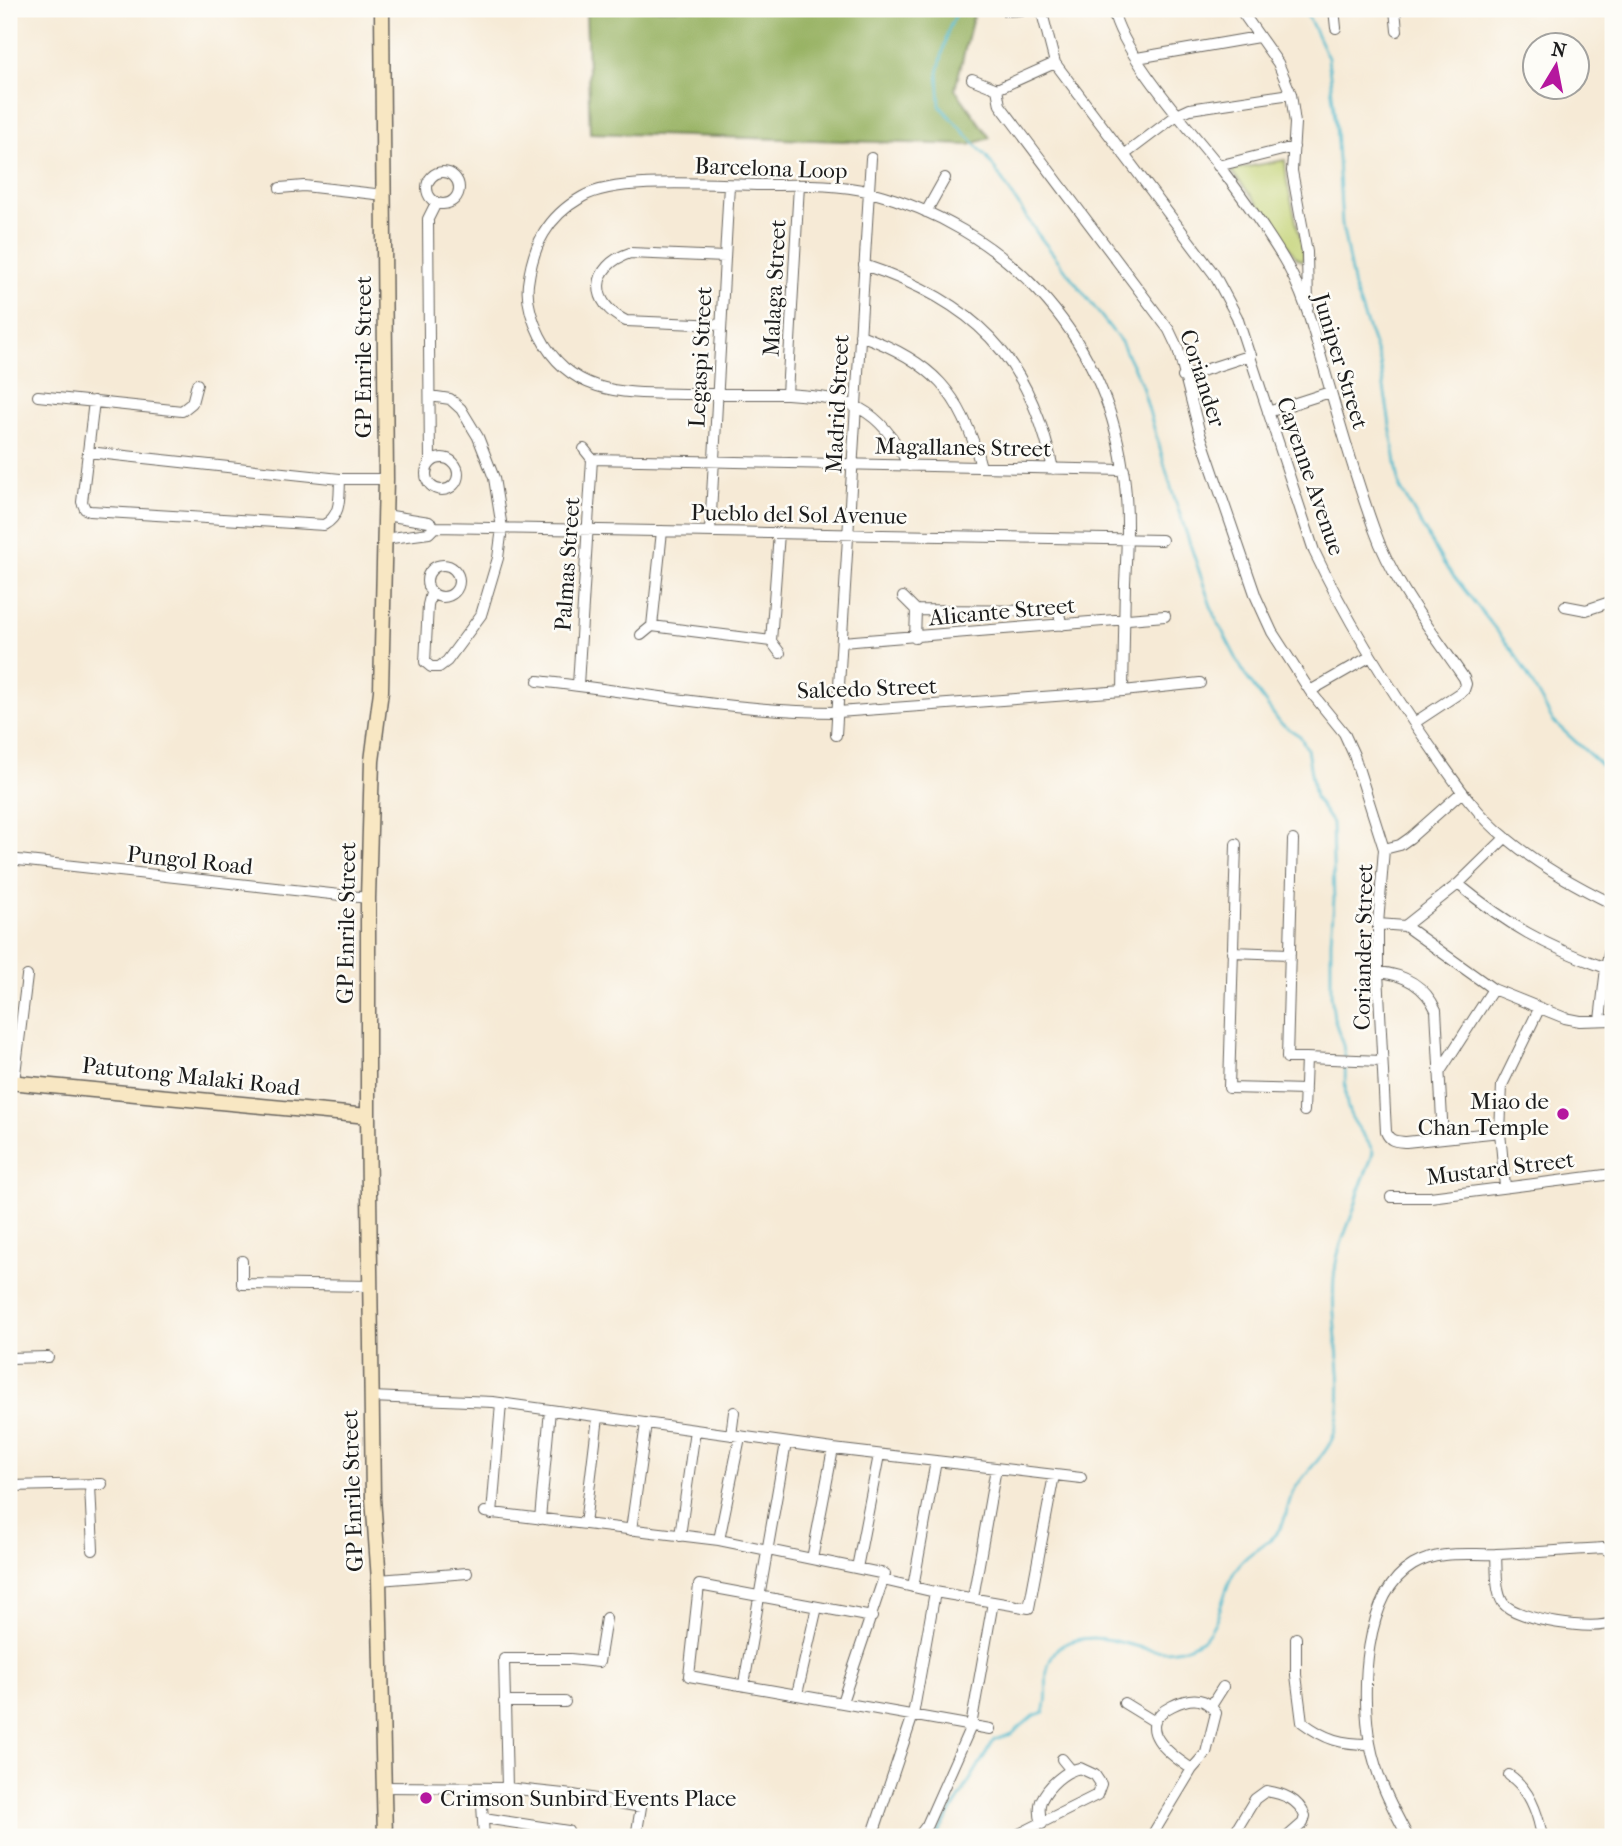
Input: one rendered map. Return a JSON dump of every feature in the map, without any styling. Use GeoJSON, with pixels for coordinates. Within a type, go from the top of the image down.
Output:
{"type":"FeatureCollection","features":[{"type":"Feature","properties":{"kind":"street","name":"GP Enrile Street"},"geometry":{"type":"LineString","coordinates":[[382,9],[386,479],[381,691],[372,761],[368,898],[368,1116],[373,1498],[379,1580],[385,1837]]}},
{"type":"Feature","properties":{"kind":"street"},"geometry":{"type":"LineString","coordinates":[[1006,11],[1035,9]]}},
{"type":"Feature","properties":{"kind":"street","name":"Cayenne Avenue"},"geometry":{"type":"LineString","coordinates":[[1041,9],[1055,63],[1214,274],[1232,306],[1251,355],[1314,551],[1371,656],[1414,723],[1462,792],[1483,817],[1505,838],[1553,870],[1613,904]]}},
{"type":"Feature","properties":{"kind":"street","name":"Juniper Street"},"geometry":{"type":"LineString","coordinates":[[1113,9],[1122,35],[1137,58],[1284,260],[1308,310],[1330,392],[1375,532],[1414,607],[1465,678],[1464,690],[1414,723]]}},
{"type":"Feature","properties":{"kind":"street"},"geometry":{"type":"LineString","coordinates":[[1240,9],[1278,63],[1290,94],[1295,123],[1292,171],[1307,252],[1308,310]]}},
{"type":"Feature","properties":{"kind":"street"},"geometry":{"type":"LineString","coordinates":[[1334,9],[1336,28]]}},
{"type":"Feature","properties":{"kind":"street"},"geometry":{"type":"LineString","coordinates":[[1395,9],[1397,31]]}},
{"type":"Feature","properties":{"kind":"street"},"geometry":{"type":"LineString","coordinates":[[1137,58],[1258,37]]}},
{"type":"Feature","properties":{"kind":"street"},"geometry":{"type":"LineString","coordinates":[[972,79],[997,89],[1055,63]]}},
{"type":"Feature","properties":{"kind":"street","name":"Coriander"},"geometry":{"type":"LineString","coordinates":[[997,89],[1000,106],[1157,311],[1178,349],[1183,377],[1256,597],[1272,632],[1310,691]]}},
{"type":"Feature","properties":{"kind":"street"},"geometry":{"type":"LineString","coordinates":[[1124,155],[1177,115],[1190,109],[1290,94]]}},
{"type":"Feature","properties":{"kind":"street"},"geometry":{"type":"LineString","coordinates":[[1218,166],[1294,147]]}},
{"type":"Feature","properties":{"kind":"street","name":"Madrid Street"},"geometry":{"type":"LineString","coordinates":[[836,735],[871,158]]}},
{"type":"Feature","properties":{"kind":"street"},"geometry":{"type":"LineString","coordinates":[[926,212],[945,178]]}},
{"type":"Feature","properties":{"kind":"street","name":"Barcelona Loop"},"geometry":{"type":"LineString","coordinates":[[856,404],[787,394],[625,393],[595,387],[569,372],[547,350],[532,321],[527,293],[531,259],[541,236],[558,214],[584,195],[615,185],[799,185],[869,192],[926,212],[984,242],[1027,277],[1062,317],[1093,368],[1112,418],[1124,470],[1127,539],[1123,691]]}},
{"type":"Feature","properties":{"kind":"street","name":"Legaspi Street"},"geometry":{"type":"LineString","coordinates":[[710,532],[729,185]]}},
{"type":"Feature","properties":{"kind":"street","name":"Malaga Street"},"geometry":{"type":"LineString","coordinates":[[787,394],[799,185]]}},
{"type":"Feature","properties":{"kind":"street"},"geometry":{"type":"LineString","coordinates":[[281,188],[304,186],[384,195]]}},
{"type":"Feature","properties":{"kind":"street"},"geometry":{"type":"LineString","coordinates":[[430,463],[428,219],[436,203]]}},
{"type":"Feature","properties":{"kind":"street"},"geometry":{"type":"LineString","coordinates":[[721,325],[625,321],[611,314],[601,301],[598,289],[606,266],[615,258],[630,253],[725,257]]}},
{"type":"Feature","properties":{"kind":"street"},"geometry":{"type":"LineString","coordinates":[[864,265],[898,276],[938,295],[974,321],[1004,353],[1028,390],[1045,430],[1053,469]]}},
{"type":"Feature","properties":{"kind":"street"},"geometry":{"type":"LineString","coordinates":[[860,335],[891,346],[925,368],[953,397],[972,433],[981,467]]}},
{"type":"Feature","properties":{"kind":"street"},"geometry":{"type":"LineString","coordinates":[[1183,377],[1251,355]]}},
{"type":"Feature","properties":{"kind":"street"},"geometry":{"type":"LineString","coordinates":[[38,396],[182,411],[192,403],[197,384]]}},
{"type":"Feature","properties":{"kind":"street"},"geometry":{"type":"LineString","coordinates":[[1268,412],[1330,392]]}},
{"type":"Feature","properties":{"kind":"street"},"geometry":{"type":"LineString","coordinates":[[430,396],[450,399],[461,410],[478,438],[494,478],[502,528],[498,558],[481,615],[447,661],[439,667],[431,667],[425,663],[431,593]]}},
{"type":"Feature","properties":{"kind":"street"},"geometry":{"type":"LineString","coordinates":[[94,401],[82,502],[85,509],[90,511],[324,525],[334,520],[338,509],[340,479]]}},
{"type":"Feature","properties":{"kind":"street"},"geometry":{"type":"LineString","coordinates":[[856,404],[881,423],[909,466]]}},
{"type":"Feature","properties":{"kind":"street"},"geometry":{"type":"LineString","coordinates":[[584,449],[592,458]]}},
{"type":"Feature","properties":{"kind":"street"},"geometry":{"type":"LineString","coordinates":[[88,452],[340,479],[386,479]]}},
{"type":"Feature","properties":{"kind":"street","name":"Magallanes Street"},"geometry":{"type":"LineString","coordinates":[[592,458],[1124,470]]}},
{"type":"Feature","properties":{"kind":"street","name":"Palmas Street"},"geometry":{"type":"LineString","coordinates":[[578,685],[592,458]]}},
{"type":"Feature","properties":{"kind":"street","name":"Pueblo del Sol Avenue"},"geometry":{"type":"LineString","coordinates":[[385,515],[429,522],[435,527],[1162,540]]}},
{"type":"Feature","properties":{"kind":"street","name":"Pueblo del Sol Avenue"},"geometry":{"type":"LineString","coordinates":[[384,539],[429,533],[435,527]]}},
{"type":"Feature","properties":{"kind":"street"},"geometry":{"type":"LineString","coordinates":[[641,635],[652,626],[662,531]]}},
{"type":"Feature","properties":{"kind":"street"},"geometry":{"type":"LineString","coordinates":[[779,533],[771,640],[780,653]]}},
{"type":"Feature","properties":{"kind":"street"},"geometry":{"type":"LineString","coordinates":[[903,597],[916,610],[1058,611],[1062,625]]}},
{"type":"Feature","properties":{"kind":"street"},"geometry":{"type":"LineString","coordinates":[[1565,606],[1586,610],[1613,601]]}},
{"type":"Feature","properties":{"kind":"street"},"geometry":{"type":"LineString","coordinates":[[915,638],[916,610]]}},
{"type":"Feature","properties":{"kind":"street","name":"Alicante Street"},"geometry":{"type":"LineString","coordinates":[[842,642],[1165,617]]}},
{"type":"Feature","properties":{"kind":"street"},"geometry":{"type":"LineString","coordinates":[[652,626],[771,640]]}},
{"type":"Feature","properties":{"kind":"street"},"geometry":{"type":"LineString","coordinates":[[1310,691],[1371,656]]}},
{"type":"Feature","properties":{"kind":"street","name":"Salcedo Street"},"geometry":{"type":"LineString","coordinates":[[538,681],[738,707],[799,712],[838,712],[1200,683]]}},
{"type":"Feature","properties":{"kind":"street","name":"Coriander Street"},"geometry":{"type":"LineString","coordinates":[[1310,691],[1344,733],[1354,755],[1384,849],[1378,924],[1378,972],[1386,1132],[1395,1142],[1443,1138]]}},
{"type":"Feature","properties":{"kind":"street"},"geometry":{"type":"LineString","coordinates":[[1384,849],[1400,845],[1410,838],[1462,792]]}},
{"type":"Feature","properties":{"kind":"street"},"geometry":{"type":"LineString","coordinates":[[1405,926],[1458,884],[1505,838]]}},
{"type":"Feature","properties":{"kind":"street"},"geometry":{"type":"LineString","coordinates":[[1293,840],[1287,1058],[1382,1061]]}},
{"type":"Feature","properties":{"kind":"street"},"geometry":{"type":"LineString","coordinates":[[1236,844],[1228,1088],[1305,1090]]}},
{"type":"Feature","properties":{"kind":"street","name":"Pungol Road"},"geometry":{"type":"LineString","coordinates":[[9,859],[368,898]]}},
{"type":"Feature","properties":{"kind":"street"},"geometry":{"type":"LineString","coordinates":[[1458,884],[1488,909],[1528,936],[1566,954],[1606,968]]}},
{"type":"Feature","properties":{"kind":"street"},"geometry":{"type":"LineString","coordinates":[[1378,924],[1405,926],[1493,989],[1539,1009],[1580,1021],[1613,1020]]}},
{"type":"Feature","properties":{"kind":"street"},"geometry":{"type":"LineString","coordinates":[[1601,1020],[1606,968],[1613,934]]}},
{"type":"Feature","properties":{"kind":"street"},"geometry":{"type":"LineString","coordinates":[[1232,952],[1290,954]]}},
{"type":"Feature","properties":{"kind":"street"},"geometry":{"type":"LineString","coordinates":[[1378,972],[1409,980],[1428,995],[1436,1010],[1443,1138],[1500,1132]]}},
{"type":"Feature","properties":{"kind":"street"},"geometry":{"type":"LineString","coordinates":[[12,1082],[27,976]]}},
{"type":"Feature","properties":{"kind":"street"},"geometry":{"type":"LineString","coordinates":[[1439,1073],[1493,989]]}},
{"type":"Feature","properties":{"kind":"street"},"geometry":{"type":"LineString","coordinates":[[1505,1186],[1500,1132],[1502,1086],[1539,1009]]}},
{"type":"Feature","properties":{"kind":"street"},"geometry":{"type":"LineString","coordinates":[[1304,1111],[1306,1058]]}},
{"type":"Feature","properties":{"kind":"street","name":"Patutong Malaki Road"},"geometry":{"type":"LineString","coordinates":[[12,1082],[368,1116]]}},
{"type":"Feature","properties":{"kind":"street","name":"Mustard Street"},"geometry":{"type":"LineString","coordinates":[[1391,1197],[1430,1197],[1613,1174]]}},
{"type":"Feature","properties":{"kind":"street"},"geometry":{"type":"LineString","coordinates":[[242,1261],[242,1284],[371,1286]]}},
{"type":"Feature","properties":{"kind":"street"},"geometry":{"type":"LineString","coordinates":[[9,1357],[48,1357]]}},
{"type":"Feature","properties":{"kind":"street"},"geometry":{"type":"LineString","coordinates":[[371,1397],[501,1404],[833,1450],[1081,1478]]}},
{"type":"Feature","properties":{"kind":"street"},"geometry":{"type":"LineString","coordinates":[[501,1404],[489,1513],[719,1540],[885,1574],[842,1702]]}},
{"type":"Feature","properties":{"kind":"street"},"geometry":{"type":"LineString","coordinates":[[540,1519],[550,1410]]}},
{"type":"Feature","properties":{"kind":"street"},"geometry":{"type":"LineString","coordinates":[[719,1540],[736,1436],[734,1412]]}},
{"type":"Feature","properties":{"kind":"street"},"geometry":{"type":"LineString","coordinates":[[585,1524],[598,1417]]}},
{"type":"Feature","properties":{"kind":"street"},"geometry":{"type":"LineString","coordinates":[[631,1530],[646,1424]]}},
{"type":"Feature","properties":{"kind":"street"},"geometry":{"type":"LineString","coordinates":[[680,1536],[695,1430]]}},
{"type":"Feature","properties":{"kind":"street"},"geometry":{"type":"LineString","coordinates":[[744,1684],[786,1443]]}},
{"type":"Feature","properties":{"kind":"street"},"geometry":{"type":"LineString","coordinates":[[812,1559],[833,1450]]}},
{"type":"Feature","properties":{"kind":"street"},"geometry":{"type":"LineString","coordinates":[[857,1569],[879,1455]]}},
{"type":"Feature","properties":{"kind":"street"},"geometry":{"type":"LineString","coordinates":[[913,1587],[936,1461]]}},
{"type":"Feature","properties":{"kind":"street"},"geometry":{"type":"LineString","coordinates":[[973,1598],[996,1468]]}},
{"type":"Feature","properties":{"kind":"street"},"geometry":{"type":"LineString","coordinates":[[883,1580],[1029,1608],[1054,1475]]}},
{"type":"Feature","properties":{"kind":"street"},"geometry":{"type":"LineString","coordinates":[[9,1486],[102,1484]]}},
{"type":"Feature","properties":{"kind":"street"},"geometry":{"type":"LineString","coordinates":[[90,1485],[93,1550]]}},
{"type":"Feature","properties":{"kind":"street"},"geometry":{"type":"LineString","coordinates":[[1408,1837],[1385,1793],[1370,1744],[1367,1677],[1373,1629],[1382,1599],[1394,1581],[1412,1566],[1441,1555],[1603,1548],[1613,1553]]}},
{"type":"Feature","properties":{"kind":"street"},"geometry":{"type":"LineString","coordinates":[[1496,1554],[1500,1594],[1509,1608],[1526,1616],[1577,1625],[1607,1625],[1613,1622]]}},
{"type":"Feature","properties":{"kind":"street"},"geometry":{"type":"LineString","coordinates":[[379,1580],[467,1573]]}},
{"type":"Feature","properties":{"kind":"street"},"geometry":{"type":"LineString","coordinates":[[872,1617],[699,1585],[689,1676],[990,1729]]}},
{"type":"Feature","properties":{"kind":"street"},"geometry":{"type":"LineString","coordinates":[[872,1837],[913,1715],[935,1592]]}},
{"type":"Feature","properties":{"kind":"street"},"geometry":{"type":"LineString","coordinates":[[918,1837],[927,1825],[971,1726],[993,1602]]}},
{"type":"Feature","properties":{"kind":"street"},"geometry":{"type":"LineString","coordinates":[[797,1694],[817,1606]]}},
{"type":"Feature","properties":{"kind":"street"},"geometry":{"type":"LineString","coordinates":[[508,1788],[504,1659],[570,1658],[599,1662],[606,1618]]}},
{"type":"Feature","properties":{"kind":"street"},"geometry":{"type":"LineString","coordinates":[[1296,1638],[1298,1724],[1343,1744],[1370,1744]]}},
{"type":"Feature","properties":{"kind":"street"},"geometry":{"type":"LineString","coordinates":[[1211,1706],[1223,1688]]}},
{"type":"Feature","properties":{"kind":"street"},"geometry":{"type":"LineString","coordinates":[[1151,1837],[1192,1769],[1206,1753],[1216,1713],[1211,1706],[1199,1700],[1183,1701],[1158,1716],[1155,1722],[1155,1734],[1162,1746],[1192,1769]]}},
{"type":"Feature","properties":{"kind":"street"},"geometry":{"type":"LineString","coordinates":[[504,1702],[565,1702]]}},
{"type":"Feature","properties":{"kind":"street"},"geometry":{"type":"LineString","coordinates":[[1124,1703],[1155,1722]]}},
{"type":"Feature","properties":{"kind":"street"},"geometry":{"type":"LineString","coordinates":[[1062,1759],[1071,1770]]}},
{"type":"Feature","properties":{"kind":"street"},"geometry":{"type":"LineString","coordinates":[[1013,1837],[1042,1824],[1097,1795],[1101,1784],[1095,1775],[1080,1768],[1063,1775],[1041,1802],[1039,1813],[1042,1824]]}},
{"type":"Feature","properties":{"kind":"street"},"geometry":{"type":"LineString","coordinates":[[1509,1775],[1522,1786],[1532,1802],[1538,1815],[1542,1837]]}},
{"type":"Feature","properties":{"kind":"street"},"geometry":{"type":"LineString","coordinates":[[383,1787],[508,1788],[573,1795],[641,1807],[636,1837]]}},
{"type":"Feature","properties":{"kind":"street"},"geometry":{"type":"LineString","coordinates":[[481,1789],[484,1837]]}},
{"type":"Feature","properties":{"kind":"street"},"geometry":{"type":"LineString","coordinates":[[1236,1836],[1255,1799],[1266,1791],[1283,1794],[1301,1805],[1310,1817],[1287,1837]]}},
{"type":"Feature","properties":{"kind":"street"},"geometry":{"type":"LineString","coordinates":[[484,1818],[568,1831]]}},
{"type":"Feature","properties":{"kind":"green space"},"geometry":{"type":"Polygon","coordinates":[[[586,9],[975,9],[955,89],[990,138],[969,145],[590,133],[586,9]]]}},
{"type":"Feature","properties":{"kind":"green space"},"geometry":{"type":"Polygon","coordinates":[[[1285,160],[1287,182],[1304,255],[1302,261],[1296,258],[1273,222],[1230,170],[1285,160]]]}},
{"type":"Feature","properties":{"kind":"waterway"},"geometry":{"type":"LineString","coordinates":[[958,9],[948,31],[938,73],[940,106],[987,157],[1037,233],[1121,342],[1141,383],[1173,494],[1214,615],[1245,675],[1280,723],[1300,736],[1307,749],[1315,798],[1332,823],[1334,900],[1331,994],[1334,1018],[1345,1057]]}},
{"type":"Feature","properties":{"kind":"waterway"},"geometry":{"type":"LineString","coordinates":[[1300,9],[1309,18],[1328,58],[1336,127],[1342,224],[1354,288],[1380,362],[1400,488],[1444,564],[1516,655],[1553,721],[1613,776]]}},
{"type":"Feature","properties":{"kind":"waterway"},"geometry":{"type":"LineString","coordinates":[[936,1837],[994,1740],[1012,1734],[1033,1716],[1044,1712],[1047,1670],[1058,1648],[1087,1638],[1116,1641],[1158,1651],[1173,1651],[1205,1637],[1216,1621],[1233,1573],[1243,1560],[1278,1531],[1298,1483],[1329,1446],[1336,1427],[1340,1386],[1333,1304],[1336,1263],[1373,1152],[1348,1108],[1345,1064]]}},
{"type":"Feature","properties":{"kind":"place","name":"Miao de Chan Temple"},"geometry":{"type":"Point","coordinates":[1563,1114]}},
{"type":"Feature","properties":{"kind":"place","name":"Crimson Sunbird Events Place"},"geometry":{"type":"Point","coordinates":[426,1798]}}]}
